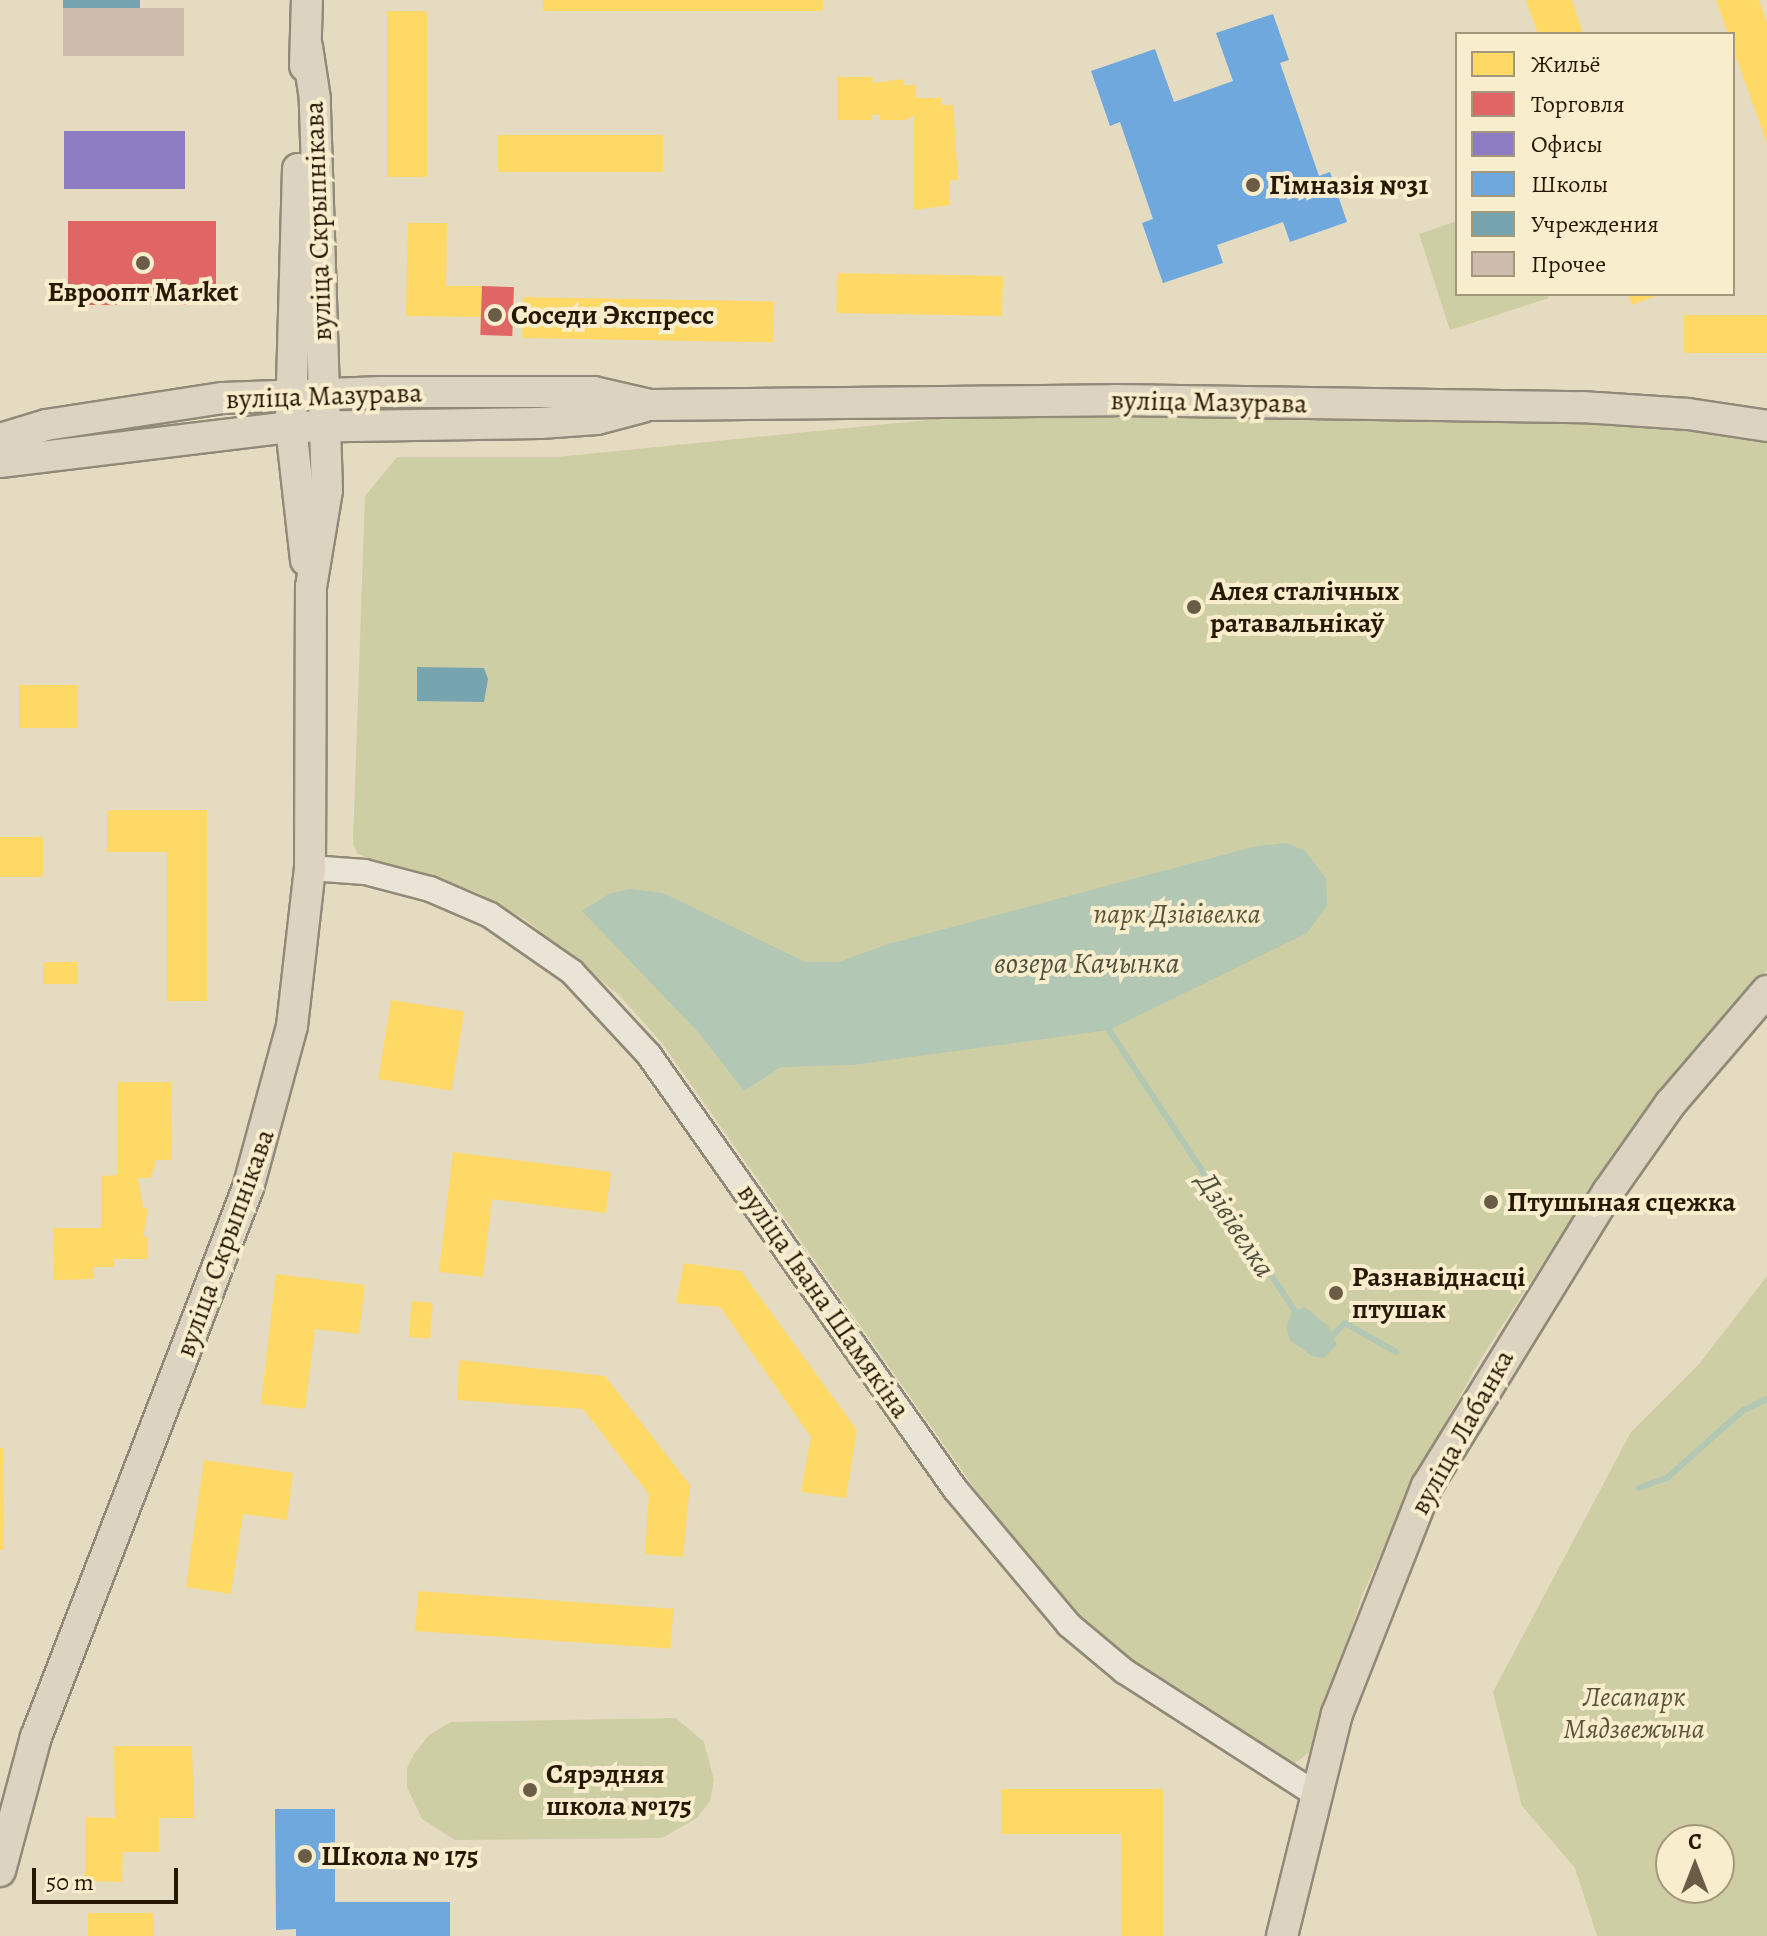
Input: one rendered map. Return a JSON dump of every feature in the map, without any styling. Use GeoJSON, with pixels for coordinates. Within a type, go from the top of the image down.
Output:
{"type":"FeatureCollection","features":[{"type":"Feature","properties":{"kind":"main road","name":"вуліца Скрыпнікава"},"geometry":{"type":"LineString","coordinates":[[0,1871],[36,1737],[149,1453],[270,1119],[292,1026],[310,868],[311,587],[291,427],[290,393],[299,113],[307,47],[307,0]]}},
{"type":"Feature","properties":{"kind":"main road","name":"вуліца Скрыпнікава"},"geometry":{"type":"LineString","coordinates":[[307,47],[315,99],[327,490],[311,587]]}},
{"type":"Feature","properties":{"kind":"main road","name":"вуліца Мазурава"},"geometry":{"type":"LineString","coordinates":[[0,439],[46,425],[132,410],[324,392],[594,392],[650,405],[1115,400],[1582,407],[1688,414],[1767,426]]}},
{"type":"Feature","properties":{"kind":"main road","name":"вуліца Мазурава"},"geometry":{"type":"LineString","coordinates":[[0,462],[291,427],[540,423],[597,419],[650,405]]}},
{"type":"Feature","properties":{"kind":"main road","name":"вуліца Лабанка"},"geometry":{"type":"LineString","coordinates":[[1282,1936],[1314,1793],[1374,1611],[1434,1473],[1608,1192],[1670,1104],[1767,991]]}},
{"type":"Feature","properties":{"kind":"street","name":"вуліца Івана Шамякіна"},"geometry":{"type":"LineString","coordinates":[[310,868],[365,872],[430,889],[490,915],[572,972],[649,1055],[955,1489],[1069,1625],[1124,1671],[1314,1793]]}},
{"type":"Feature","properties":{"kind":"green space"},"geometry":{"type":"Polygon","coordinates":[[[1455,222],[1455,296],[1549,298],[1450,330],[1419,234],[1455,222]]]}},
{"type":"Feature","properties":{"kind":"green space","name":"парк Дзівівелка"},"geometry":{"type":"Polygon","coordinates":[[[958,417],[1589,420],[1694,427],[1767,440],[1767,970],[1622,1141],[1480,1360],[1416,1475],[1362,1596],[1312,1750],[1290,1767],[1105,1642],[1039,1571],[982,1499],[662,1043],[619,995],[525,919],[474,891],[369,859],[357,853],[353,843],[365,496],[397,457],[557,457],[958,417]]]}},
{"type":"Feature","properties":{"kind":"green space","name":"Лесапарк Мядзвежына"},"geometry":{"type":"Polygon","coordinates":[[[1767,1276],[1767,1936],[1597,1936],[1575,1868],[1522,1806],[1493,1692],[1631,1432],[1700,1363],[1767,1276]]]}},
{"type":"Feature","properties":{"kind":"green space"},"geometry":{"type":"Polygon","coordinates":[[[676,1718],[704,1742],[714,1780],[710,1801],[697,1818],[662,1838],[455,1840],[422,1819],[407,1787],[407,1768],[414,1754],[429,1735],[451,1722],[676,1718]]]}},
{"type":"Feature","properties":{"kind":"water","name":"возера Качынка"},"geometry":{"type":"Polygon","coordinates":[[[1286,843],[1305,851],[1326,878],[1327,905],[1307,933],[1109,1030],[852,1065],[781,1067],[744,1091],[699,1033],[582,911],[609,894],[630,889],[663,893],[805,962],[839,962],[888,944],[1257,846],[1286,843]]]}},
{"type":"Feature","properties":{"kind":"water"},"geometry":{"type":"Polygon","coordinates":[[[1305,1307],[1329,1327],[1337,1345],[1324,1358],[1312,1356],[1290,1340],[1286,1327],[1292,1312],[1305,1307]]]}},
{"type":"Feature","properties":{"kind":"building: Жильё"},"geometry":{"type":"Polygon","coordinates":[[[543,0],[823,0],[823,11],[543,11],[543,0]]]}},
{"type":"Feature","properties":{"kind":"building: Жильё"},"geometry":{"type":"Polygon","coordinates":[[[1526,0],[1572,0],[1582,32],[1537,32],[1526,0]]]}},
{"type":"Feature","properties":{"kind":"building: Жильё"},"geometry":{"type":"Polygon","coordinates":[[[1716,0],[1759,0],[1767,23],[1767,143],[1735,55],[1735,32],[1727,32],[1716,0]]]}},
{"type":"Feature","properties":{"kind":"building: Жильё"},"geometry":{"type":"Polygon","coordinates":[[[387,11],[427,11],[427,177],[387,177],[387,11]]]}},
{"type":"Feature","properties":{"kind":"building: Жильё"},"geometry":{"type":"Polygon","coordinates":[[[837,77],[873,77],[873,83],[904,79],[904,85],[916,85],[916,98],[941,98],[941,105],[953,105],[958,180],[950,180],[950,205],[914,210],[914,116],[905,120],[880,120],[880,115],[872,115],[872,120],[837,120],[837,77]]]}},
{"type":"Feature","properties":{"kind":"building: Жильё"},"geometry":{"type":"Polygon","coordinates":[[[498,135],[663,135],[663,172],[498,172],[498,135]]]}},
{"type":"Feature","properties":{"kind":"building: Жильё"},"geometry":{"type":"Polygon","coordinates":[[[408,223],[447,223],[446,286],[482,286],[482,317],[406,316],[408,223]]]}},
{"type":"Feature","properties":{"kind":"building: Жильё"},"geometry":{"type":"Polygon","coordinates":[[[837,273],[1003,276],[1002,316],[836,313],[837,273]]]}},
{"type":"Feature","properties":{"kind":"building: Жильё"},"geometry":{"type":"Polygon","coordinates":[[[1629,296],[1656,296],[1632,305],[1629,296]]]}},
{"type":"Feature","properties":{"kind":"building: Жильё"},"geometry":{"type":"Polygon","coordinates":[[[523,297],[774,301],[773,342],[522,338],[523,297]]]}},
{"type":"Feature","properties":{"kind":"building: Жильё"},"geometry":{"type":"Polygon","coordinates":[[[1684,315],[1767,315],[1767,353],[1684,353],[1684,315]]]}},
{"type":"Feature","properties":{"kind":"building: Жильё"},"geometry":{"type":"Polygon","coordinates":[[[19,685],[78,685],[78,728],[19,728],[19,685]]]}},
{"type":"Feature","properties":{"kind":"building: Жильё"},"geometry":{"type":"Polygon","coordinates":[[[107,810],[207,810],[207,1001],[167,1001],[167,852],[107,852],[107,810]]]}},
{"type":"Feature","properties":{"kind":"building: Жильё"},"geometry":{"type":"Polygon","coordinates":[[[0,837],[43,837],[43,877],[0,877],[0,837]]]}},
{"type":"Feature","properties":{"kind":"building: Жильё"},"geometry":{"type":"Polygon","coordinates":[[[43,962],[77,962],[77,984],[43,984],[43,962]]]}},
{"type":"Feature","properties":{"kind":"building: Жильё"},"geometry":{"type":"Polygon","coordinates":[[[391,1000],[464,1012],[452,1091],[378,1079],[391,1000]]]}},
{"type":"Feature","properties":{"kind":"building: Жильё"},"geometry":{"type":"Polygon","coordinates":[[[118,1082],[171,1082],[172,1160],[156,1160],[151,1178],[138,1178],[143,1208],[148,1208],[143,1237],[148,1237],[148,1259],[114,1259],[114,1267],[93,1267],[94,1279],[54,1280],[53,1228],[101,1228],[101,1176],[118,1175],[118,1082]]]}},
{"type":"Feature","properties":{"kind":"building: Жильё"},"geometry":{"type":"Polygon","coordinates":[[[453,1152],[611,1172],[606,1213],[492,1199],[483,1277],[439,1272],[453,1152]]]}},
{"type":"Feature","properties":{"kind":"building: Жильё"},"geometry":{"type":"Polygon","coordinates":[[[684,1263],[741,1271],[857,1430],[846,1498],[801,1492],[811,1437],[720,1307],[676,1303],[684,1263]]]}},
{"type":"Feature","properties":{"kind":"building: Жильё"},"geometry":{"type":"Polygon","coordinates":[[[276,1274],[365,1285],[359,1334],[315,1329],[305,1409],[261,1404],[276,1274]]]}},
{"type":"Feature","properties":{"kind":"building: Жильё"},"geometry":{"type":"Polygon","coordinates":[[[412,1301],[433,1303],[430,1339],[409,1337],[412,1301]]]}},
{"type":"Feature","properties":{"kind":"building: Жильё"},"geometry":{"type":"Polygon","coordinates":[[[459,1360],[605,1376],[690,1485],[683,1557],[645,1554],[649,1494],[583,1409],[457,1400],[459,1360]]]}},
{"type":"Feature","properties":{"kind":"building: Жильё"},"geometry":{"type":"Polygon","coordinates":[[[0,1448],[3,1448],[4,1550],[0,1550],[0,1448]]]}},
{"type":"Feature","properties":{"kind":"building: Жильё"},"geometry":{"type":"Polygon","coordinates":[[[204,1460],[293,1473],[287,1520],[243,1514],[231,1594],[186,1587],[204,1460]]]}},
{"type":"Feature","properties":{"kind":"building: Жильё"},"geometry":{"type":"Polygon","coordinates":[[[418,1591],[673,1609],[671,1649],[415,1631],[418,1591]]]}},
{"type":"Feature","properties":{"kind":"building: Жильё"},"geometry":{"type":"Polygon","coordinates":[[[114,1746],[192,1746],[194,1818],[159,1818],[159,1852],[123,1852],[122,1882],[85,1881],[85,1817],[115,1818],[114,1746]]]}},
{"type":"Feature","properties":{"kind":"building: Жильё"},"geometry":{"type":"Polygon","coordinates":[[[1001,1789],[1163,1789],[1163,1936],[1121,1936],[1121,1834],[1001,1834],[1001,1789]]]}},
{"type":"Feature","properties":{"kind":"building: Жильё"},"geometry":{"type":"Polygon","coordinates":[[[88,1913],[154,1913],[154,1936],[88,1936],[88,1913]]]}},
{"type":"Feature","properties":{"kind":"building: Торговля","name":"Евроопт Market"},"geometry":{"type":"Polygon","coordinates":[[[68,221],[216,221],[216,305],[68,305],[68,221]]]}},
{"type":"Feature","properties":{"kind":"building: Торговля"},"geometry":{"type":"Polygon","coordinates":[[[482,286],[514,287],[512,336],[480,335],[482,286]]]}},
{"type":"Feature","properties":{"kind":"building: Офисы"},"geometry":{"type":"Polygon","coordinates":[[[64,131],[185,131],[185,189],[64,189],[64,131]]]}},
{"type":"Feature","properties":{"kind":"building: Школы"},"geometry":{"type":"Polygon","coordinates":[[[1273,14],[1289,60],[1280,63],[1319,176],[1330,172],[1347,222],[1290,242],[1283,222],[1217,245],[1223,263],[1163,283],[1142,223],[1153,219],[1120,122],[1110,126],[1091,71],[1155,49],[1174,102],[1233,81],[1216,33],[1273,14]]]}},
{"type":"Feature","properties":{"kind":"building: Школы","name":"Школа № 175"},"geometry":{"type":"Polygon","coordinates":[[[275,1809],[335,1809],[335,1902],[450,1902],[450,1936],[296,1936],[296,1929],[276,1930],[275,1809]]]}},
{"type":"Feature","properties":{"kind":"building: Учреждения"},"geometry":{"type":"Polygon","coordinates":[[[63,0],[140,0],[140,8],[63,8],[63,0]]]}},
{"type":"Feature","properties":{"kind":"building: Учреждения"},"geometry":{"type":"Polygon","coordinates":[[[417,667],[484,668],[488,679],[484,702],[417,701],[417,667]]]}},
{"type":"Feature","properties":{"kind":"building: Прочее"},"geometry":{"type":"Polygon","coordinates":[[[63,8],[184,8],[184,56],[63,56],[63,8]]]}},
{"type":"Feature","properties":{"kind":"waterway","name":"Дзівівелка"},"geometry":{"type":"LineString","coordinates":[[1109,1030],[1298,1316]]}},
{"type":"Feature","properties":{"kind":"waterway","name":"Дзівівелка"},"geometry":{"type":"LineString","coordinates":[[1327,1341],[1345,1323],[1396,1352]]}},
{"type":"Feature","properties":{"kind":"waterway","name":"Дзівівелка"},"geometry":{"type":"LineString","coordinates":[[1639,1488],[1667,1478],[1742,1411],[1767,1399]]}},
{"type":"Feature","properties":{"kind":"place","name":"Гімназія №31"},"geometry":{"type":"Point","coordinates":[1253,185]}},
{"type":"Feature","properties":{"kind":"place","name":"Евроопт Market"},"geometry":{"type":"Point","coordinates":[143,263]}},
{"type":"Feature","properties":{"kind":"place","name":"Соседи Экспресс"},"geometry":{"type":"Point","coordinates":[495,315]}},
{"type":"Feature","properties":{"kind":"place","name":"Алея сталічных ратавальнікаў"},"geometry":{"type":"Point","coordinates":[1194,607]}},
{"type":"Feature","properties":{"kind":"place","name":"Птушыная сцежка"},"geometry":{"type":"Point","coordinates":[1491,1202]}},
{"type":"Feature","properties":{"kind":"place","name":"Разнавіднасці птушак"},"geometry":{"type":"Point","coordinates":[1336,1293]}},
{"type":"Feature","properties":{"kind":"place","name":"Сярэдняя школа №175"},"geometry":{"type":"Point","coordinates":[530,1790]}},
{"type":"Feature","properties":{"kind":"place","name":"Школа № 175"},"geometry":{"type":"Point","coordinates":[305,1856]}}]}
